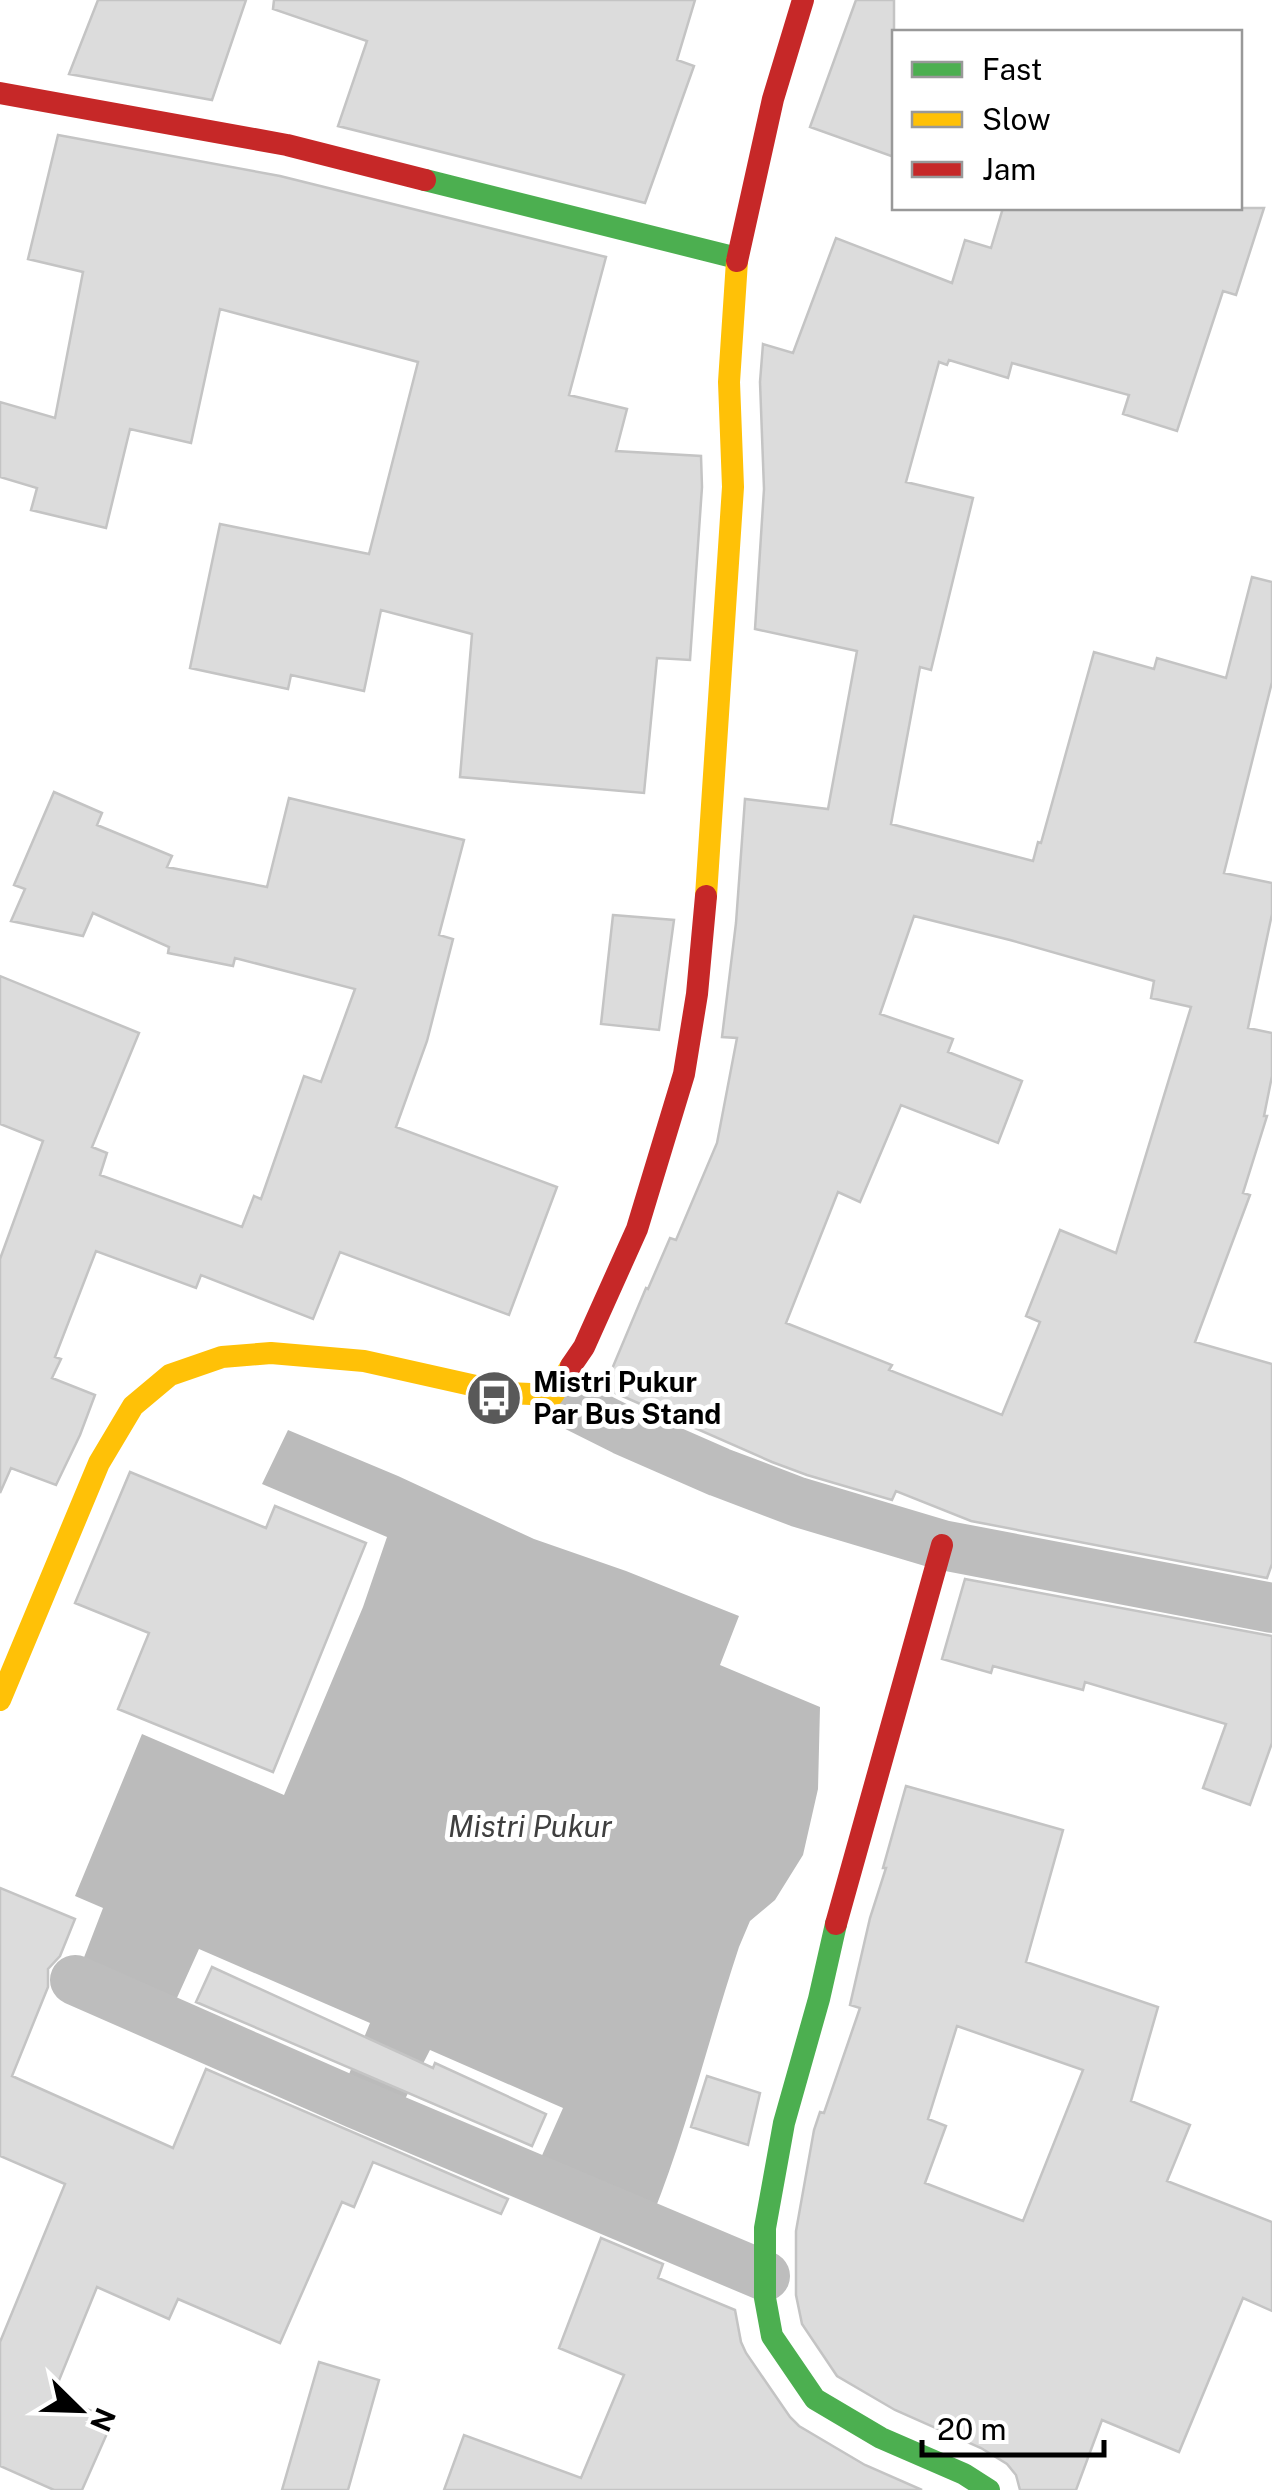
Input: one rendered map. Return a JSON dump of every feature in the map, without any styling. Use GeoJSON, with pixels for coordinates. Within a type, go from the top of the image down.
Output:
{"type":"FeatureCollection","features":[{"type":"Feature","properties":{"kind":"street"},"geometry":{"type":"LineString","coordinates":[[553,1395],[584,1347],[636,1229],[684,1074],[705,920],[732,506],[728,382],[737,258],[773,98],[803,0]]}},
{"type":"Feature","properties":{"kind":"street"},"geometry":{"type":"LineString","coordinates":[[0,93],[287,146],[737,258]]}},
{"type":"Feature","properties":{"kind":"street"},"geometry":{"type":"LineString","coordinates":[[0,1700],[99,1463],[133,1406],[170,1375],[222,1357],[271,1354],[364,1361],[507,1393],[553,1395],[718,1472],[942,1545],[1272,1608]]}},
{"type":"Feature","properties":{"kind":"street"},"geometry":{"type":"LineString","coordinates":[[942,1545],[845,1887],[820,1999],[784,2124],[765,2228],[765,2298],[772,2336],[815,2399],[881,2438],[964,2474],[989,2490]]}},
{"type":"Feature","properties":{"kind":"street"},"geometry":{"type":"LineString","coordinates":[[74,1980],[765,2276]]}},
{"type":"Feature","properties":{"kind":"water","name":"Mistri Pukur"},"geometry":{"type":"Polygon","coordinates":[[[288,1430],[534,1539],[739,1616],[720,1665],[820,1707],[818,1789],[803,1855],[775,1900],[750,1921],[739,1947],[652,2217],[536,2169],[563,2108],[430,2050],[402,2105],[347,2079],[370,2023],[199,1949],[176,2000],[83,1960],[103,1908],[75,1896],[142,1734],[284,1795],[363,1607],[387,1537],[262,1484],[288,1430]]]}},
{"type":"Feature","properties":{"kind":"building"},"geometry":{"type":"Polygon","coordinates":[[[98,0],[246,0],[212,100],[69,74],[98,0]]]}},
{"type":"Feature","properties":{"kind":"building"},"geometry":{"type":"Polygon","coordinates":[[[274,0],[695,0],[677,60],[694,66],[645,203],[338,126],[367,41],[273,9],[274,0]]]}},
{"type":"Feature","properties":{"kind":"building"},"geometry":{"type":"Polygon","coordinates":[[[856,0],[894,0],[892,156],[810,127],[856,0]]]}},
{"type":"Feature","properties":{"kind":"building"},"geometry":{"type":"Polygon","coordinates":[[[58,135],[280,176],[606,257],[569,395],[627,409],[616,451],[701,456],[690,660],[657,658],[644,793],[460,777],[472,634],[381,610],[364,691],[291,675],[288,689],[190,668],[220,524],[369,554],[418,362],[220,309],[191,443],[130,429],[106,528],[31,510],[37,488],[0,477],[0,402],[55,418],[83,272],[28,259],[58,135]]]}},
{"type":"Feature","properties":{"kind":"building"},"geometry":{"type":"Polygon","coordinates":[[[1264,208],[1236,295],[1223,291],[1177,431],[1123,414],[1129,395],[1012,363],[1008,378],[949,360],[947,365],[939,362],[906,482],[973,498],[931,670],[920,667],[891,824],[1033,861],[1094,652],[1154,669],[1157,658],[1226,678],[1252,577],[1272,582],[1272,682],[1224,873],[1272,883],[1272,914],[1248,1028],[1272,1033],[1272,1076],[1267,1116],[1243,1193],[1250,1195],[1195,1342],[1272,1364],[1272,1564],[1267,1578],[971,1521],[896,1491],[892,1500],[772,1462],[604,1388],[646,1288],[670,1238],[676,1240],[717,1143],[737,1038],[722,1037],[745,799],[828,809],[857,651],[755,629],[764,489],[760,382],[763,344],[793,353],[836,238],[952,283],[965,240],[991,248],[1002,210],[1264,208]],[[914,916],[880,1014],[953,1039],[948,1052],[1022,1081],[998,1143],[901,1105],[860,1202],[838,1192],[786,1323],[1002,1415],[1040,1322],[1026,1316],[1060,1230],[1116,1253],[1191,1007],[1151,998],[1154,981],[914,916]]]}},
{"type":"Feature","properties":{"kind":"building"},"geometry":{"type":"Polygon","coordinates":[[[54,792],[102,813],[97,825],[172,856],[167,867],[267,887],[289,798],[464,840],[439,935],[453,939],[427,1041],[396,1127],[557,1187],[509,1315],[340,1252],[313,1319],[201,1275],[196,1288],[96,1251],[55,1357],[61,1359],[52,1378],[95,1395],[80,1435],[56,1485],[11,1468],[0,1493],[0,1259],[43,1141],[0,1124],[0,976],[139,1033],[92,1147],[107,1153],[100,1175],[242,1227],[254,1196],[261,1199],[304,1076],[321,1082],[355,989],[235,958],[233,966],[168,953],[169,947],[93,913],[83,936],[11,921],[25,889],[14,885],[54,792]]]}},
{"type":"Feature","properties":{"kind":"building"},"geometry":{"type":"Polygon","coordinates":[[[613,915],[674,920],[659,1030],[601,1024],[613,915]]]}},
{"type":"Feature","properties":{"kind":"building"},"geometry":{"type":"Polygon","coordinates":[[[130,1472],[266,1528],[275,1506],[366,1543],[273,1772],[118,1709],[149,1633],[75,1603],[130,1472]]]}},
{"type":"Feature","properties":{"kind":"building"},"geometry":{"type":"Polygon","coordinates":[[[965,1579],[1272,1636],[1272,1743],[1250,1805],[1203,1788],[1226,1724],[1085,1682],[1083,1690],[993,1666],[991,1673],[942,1659],[965,1579]]]}},
{"type":"Feature","properties":{"kind":"building"},"geometry":{"type":"Polygon","coordinates":[[[906,1786],[1063,1830],[1026,1962],[1158,2007],[1131,2101],[1190,2125],[1167,2181],[1272,2222],[1272,2311],[1243,2298],[1179,2452],[1102,2420],[1076,2490],[1020,2490],[1016,2475],[1007,2464],[981,2448],[895,2410],[837,2376],[802,2324],[796,2295],[796,2231],[814,2130],[820,2112],[824,2113],[860,2008],[850,2005],[906,1786]],[[957,2026],[928,2119],[946,2126],[925,2183],[1023,2221],[1083,2070],[957,2026]]]}},
{"type":"Feature","properties":{"kind":"building"},"geometry":{"type":"Polygon","coordinates":[[[0,1888],[75,1919],[60,1956],[48,1969],[48,1987],[12,2076],[173,2148],[206,2069],[508,2199],[501,2214],[373,2162],[354,2207],[342,2202],[280,2343],[178,2299],[169,2319],[97,2287],[53,2395],[113,2420],[82,2490],[54,2490],[0,2466],[0,2342],[65,2184],[0,2156],[0,1888]]]}},
{"type":"Feature","properties":{"kind":"building"},"geometry":{"type":"Polygon","coordinates":[[[212,1967],[433,2068],[435,2063],[546,2114],[532,2146],[196,2002],[212,1967]]]}},
{"type":"Feature","properties":{"kind":"building"},"geometry":{"type":"Polygon","coordinates":[[[707,2076],[760,2093],[748,2145],[691,2127],[707,2076]]]}},
{"type":"Feature","properties":{"kind":"building"},"geometry":{"type":"Polygon","coordinates":[[[601,2238],[663,2264],[658,2278],[735,2310],[746,2353],[799,2426],[865,2465],[922,2490],[444,2490],[464,2435],[581,2478],[624,2375],[559,2348],[601,2238]]]}},
{"type":"Feature","properties":{"kind":"building"},"geometry":{"type":"Polygon","coordinates":[[[319,2362],[379,2380],[348,2490],[282,2490],[319,2362]]]}},
{"type":"Feature","properties":{"kind":"traffic: fast"},"geometry":{"type":"LineString","coordinates":[[425,180],[737,258]]}},
{"type":"Feature","properties":{"kind":"traffic: fast"},"geometry":{"type":"LineString","coordinates":[[836,1924],[784,2123],[765,2228],[765,2298],[772,2336],[815,2399],[881,2438],[964,2474],[989,2490]]}},
{"type":"Feature","properties":{"kind":"traffic: slow"},"geometry":{"type":"LineString","coordinates":[[706,896],[733,487],[729,382],[737,261]]}},
{"type":"Feature","properties":{"kind":"traffic: slow"},"geometry":{"type":"LineString","coordinates":[[0,1700],[99,1463],[133,1406],[170,1375],[222,1357],[271,1353],[364,1361],[507,1393],[553,1395],[571,1366]]}},
{"type":"Feature","properties":{"kind":"traffic: jam"},"geometry":{"type":"LineString","coordinates":[[737,261],[773,99],[803,0]]}},
{"type":"Feature","properties":{"kind":"traffic: jam"},"geometry":{"type":"LineString","coordinates":[[0,93],[287,145],[425,180]]}},
{"type":"Feature","properties":{"kind":"traffic: jam"},"geometry":{"type":"LineString","coordinates":[[571,1366],[584,1347],[637,1229],[684,1074],[697,994],[706,896]]}},
{"type":"Feature","properties":{"kind":"traffic: jam"},"geometry":{"type":"LineString","coordinates":[[836,1924],[942,1545]]}},
{"type":"Feature","properties":{"kind":"place","name":"Mistri Pukur Par Bus Stand"},"geometry":{"type":"Point","coordinates":[494,1398]}}]}
